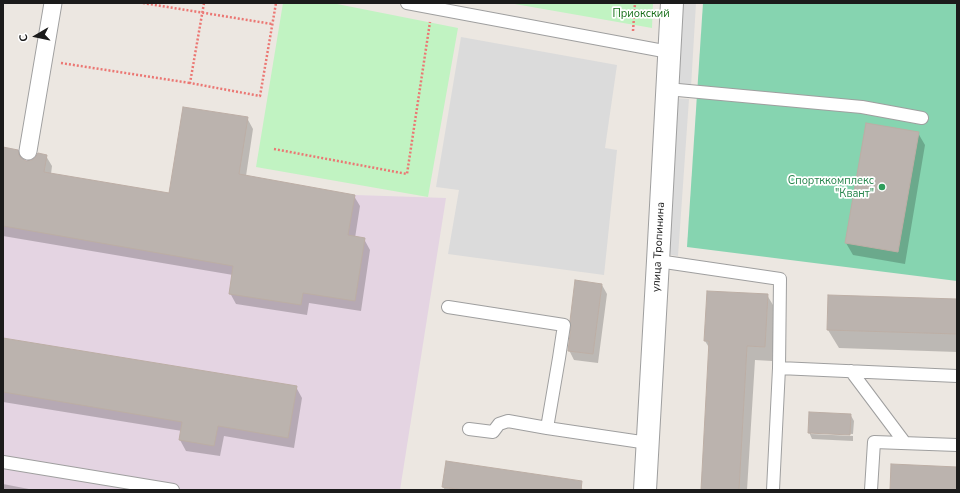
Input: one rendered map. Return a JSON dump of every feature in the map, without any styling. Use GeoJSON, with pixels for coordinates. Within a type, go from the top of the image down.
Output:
{"type":"FeatureCollection","features":[{"type":"Feature","properties":{"kind":"street"},"geometry":{"type":"LineString","coordinates":[[28,151],[53,3]]}},
{"type":"Feature","properties":{"kind":"street","name":"улица Тропинина"},"geometry":{"type":"LineString","coordinates":[[645,490],[672,3]]}},
{"type":"Feature","properties":{"kind":"lane"},"geometry":{"type":"LineString","coordinates":[[406,3],[669,52]]}},
{"type":"Feature","properties":{"kind":"lane"},"geometry":{"type":"LineString","coordinates":[[667,89],[862,107],[922,118]]}},
{"type":"Feature","properties":{"kind":"lane"},"geometry":{"type":"LineString","coordinates":[[658,261],[780,279],[779,368],[773,490]]}},
{"type":"Feature","properties":{"kind":"lane"},"geometry":{"type":"LineString","coordinates":[[448,307],[564,325],[547,428]]}},
{"type":"Feature","properties":{"kind":"lane"},"geometry":{"type":"LineString","coordinates":[[779,368],[957,376]]}},
{"type":"Feature","properties":{"kind":"lane"},"geometry":{"type":"LineString","coordinates":[[851,371],[905,443]]}},
{"type":"Feature","properties":{"kind":"lane"},"geometry":{"type":"LineString","coordinates":[[469,428],[492,432],[499,424],[508,421],[648,443]]}},
{"type":"Feature","properties":{"kind":"lane"},"geometry":{"type":"LineString","coordinates":[[871,490],[874,442],[957,445]]}},
{"type":"Feature","properties":{"kind":"lane"},"geometry":{"type":"LineString","coordinates":[[3,462],[173,490]]}},
{"type":"Feature","properties":{"kind":"path"},"geometry":{"type":"LineString","coordinates":[[143,3],[272,24]]}},
{"type":"Feature","properties":{"kind":"path"},"geometry":{"type":"LineString","coordinates":[[190,83],[204,3]]}},
{"type":"Feature","properties":{"kind":"path"},"geometry":{"type":"LineString","coordinates":[[43,61],[190,83],[260,96],[276,3]]}},
{"type":"Feature","properties":{"kind":"path"},"geometry":{"type":"LineString","coordinates":[[632,45],[635,3]]}},
{"type":"Feature","properties":{"kind":"path"},"geometry":{"type":"LineString","coordinates":[[274,149],[407,174],[432,8]]}},
{"type":"Feature","properties":{"kind":"shaded area"},"geometry":{"type":"Polygon","coordinates":[[[681,3],[696,3],[691,87],[676,86],[681,3]]]}},
{"type":"Feature","properties":{"kind":"shaded area"},"geometry":{"type":"Polygon","coordinates":[[[461,37],[617,65],[605,148],[617,150],[604,275],[448,254],[459,190],[436,187],[461,37]]]}},
{"type":"Feature","properties":{"kind":"shaded area"},"geometry":{"type":"Polygon","coordinates":[[[673,98],[689,99],[678,256],[664,254],[673,98]]]}},
{"type":"Feature","properties":{"kind":"shaded area"},"geometry":{"type":"Polygon","coordinates":[[[183,107],[248,117],[239,174],[355,195],[446,198],[400,490],[3,490],[3,147],[47,155],[44,172],[169,193],[183,107]]]}},
{"type":"Feature","properties":{"kind":"green space"},"geometry":{"type":"Polygon","coordinates":[[[283,3],[332,3],[458,28],[428,197],[256,167],[283,3]]]}},
{"type":"Feature","properties":{"kind":"green space","name":"Приокский"},"geometry":{"type":"Polygon","coordinates":[[[509,3],[653,3],[652,28],[509,3]]]}},
{"type":"Feature","properties":{"kind":"green space"},"geometry":{"type":"Polygon","coordinates":[[[703,3],[957,3],[957,281],[687,247],[703,3]]]}},
{"type":"Feature","properties":{"kind":"building"},"geometry":{"type":"Polygon","coordinates":[[[183,107],[248,117],[239,174],[355,195],[348,235],[365,238],[355,301],[303,293],[301,305],[229,294],[233,266],[3,226],[3,147],[18,150],[21,158],[26,161],[35,158],[38,153],[47,155],[44,172],[169,193],[183,107]]]}},
{"type":"Feature","properties":{"kind":"building","name":"Спортккомплекс \"Квант\""},"geometry":{"type":"Polygon","coordinates":[[[866,123],[919,132],[898,252],[845,243],[866,123]]]}},
{"type":"Feature","properties":{"kind":"building"},"geometry":{"type":"Polygon","coordinates":[[[575,280],[602,284],[593,354],[568,351],[575,280]]]}},
{"type":"Feature","properties":{"kind":"building"},"geometry":{"type":"Polygon","coordinates":[[[707,291],[768,294],[765,347],[747,346],[739,490],[701,490],[709,341],[704,341],[707,291]]]}},
{"type":"Feature","properties":{"kind":"building"},"geometry":{"type":"Polygon","coordinates":[[[828,295],[957,299],[957,334],[827,330],[828,295]]]}},
{"type":"Feature","properties":{"kind":"building"},"geometry":{"type":"Polygon","coordinates":[[[3,338],[297,386],[288,438],[218,426],[214,446],[179,440],[182,422],[3,392],[3,338]]]}},
{"type":"Feature","properties":{"kind":"building"},"geometry":{"type":"Polygon","coordinates":[[[809,412],[851,414],[850,435],[808,433],[809,412]]]}},
{"type":"Feature","properties":{"kind":"building"},"geometry":{"type":"Polygon","coordinates":[[[446,461],[582,481],[581,490],[463,490],[442,487],[446,461]]]}},
{"type":"Feature","properties":{"kind":"building"},"geometry":{"type":"Polygon","coordinates":[[[891,464],[957,467],[957,490],[890,490],[891,464]]]}},
{"type":"Feature","properties":{"kind":"place","name":"Спортккомплекс \"Квант\""},"geometry":{"type":"Point","coordinates":[882,187]}}]}
